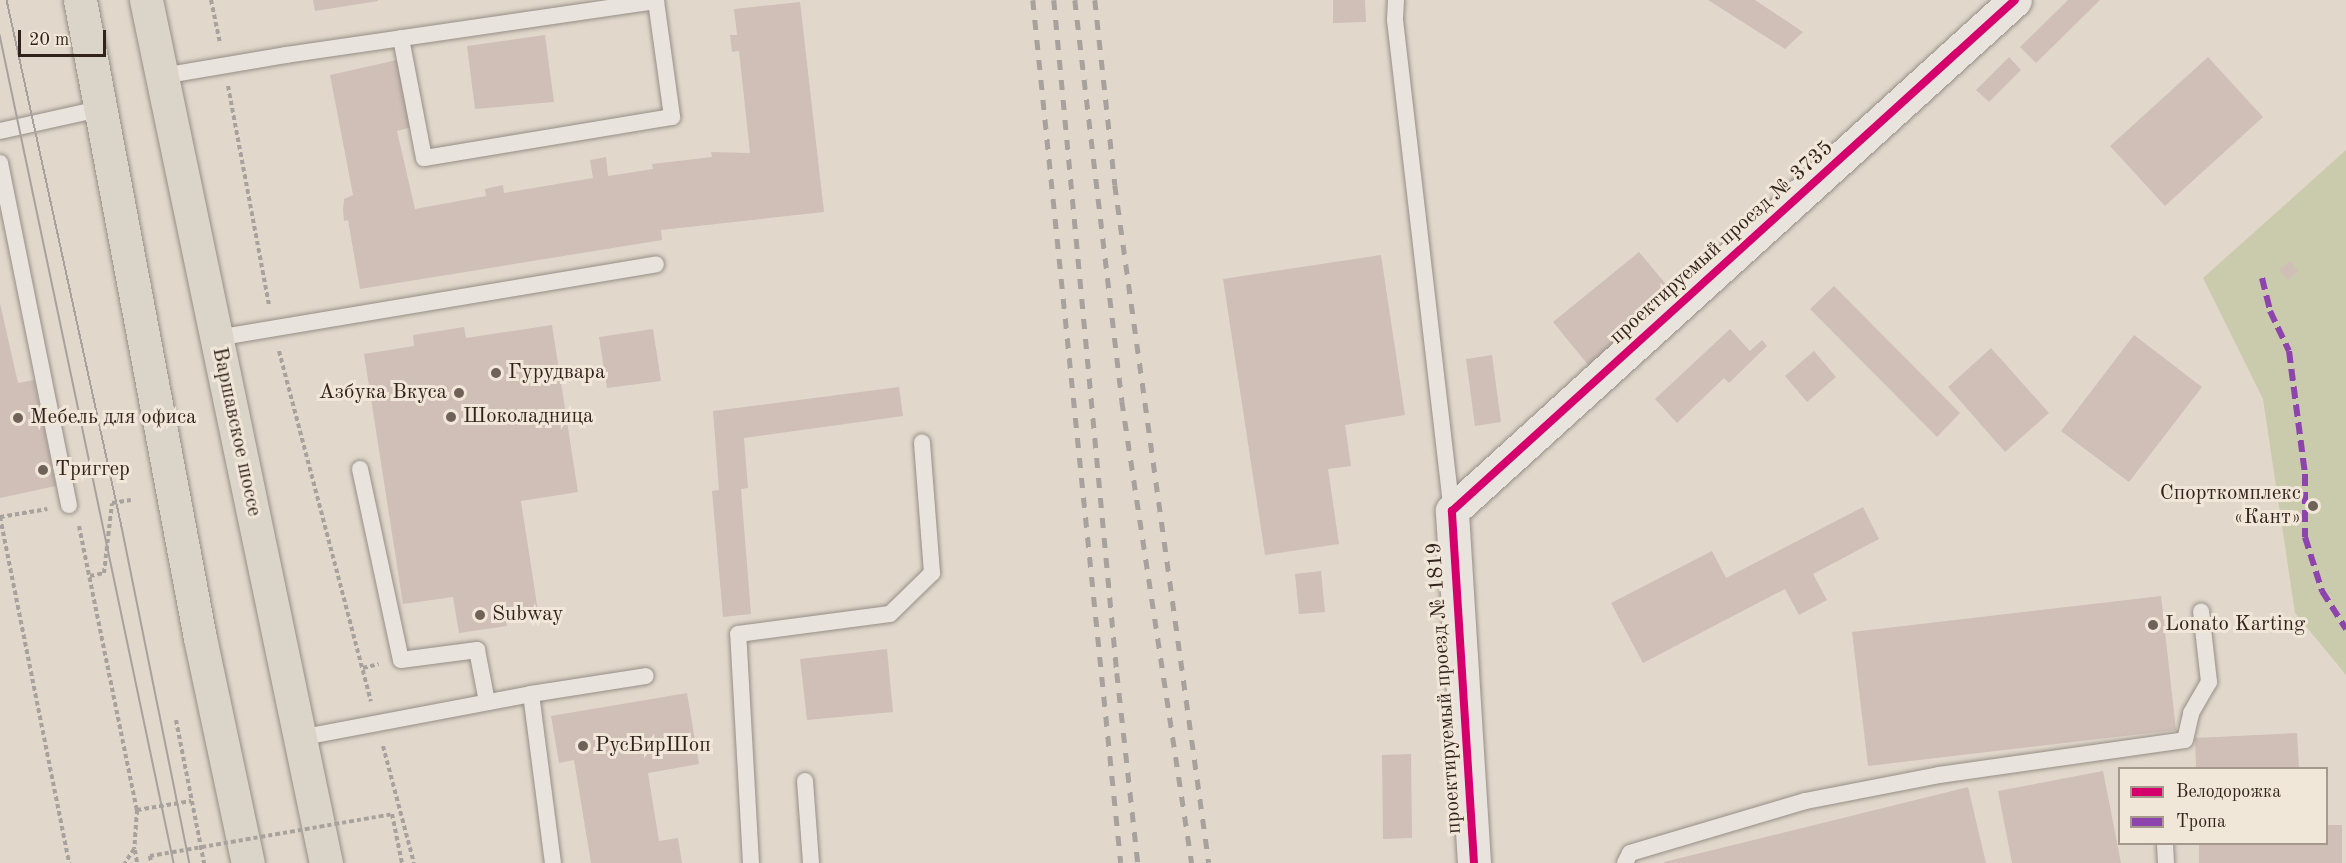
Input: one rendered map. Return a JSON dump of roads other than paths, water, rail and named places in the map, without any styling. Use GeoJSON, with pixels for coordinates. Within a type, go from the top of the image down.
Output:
{"type":"FeatureCollection","features":[{"type":"Feature","properties":{"kind":"main road"},"geometry":{"type":"LineString","coordinates":[[80,0],[200,638],[248,863]]}},
{"type":"Feature","properties":{"kind":"main road","name":"Варшавское шоссе"},"geometry":{"type":"LineString","coordinates":[[146,0],[326,863]]}},
{"type":"Feature","properties":{"kind":"street","name":"проектируемый проезд № 3735"},"geometry":{"type":"LineString","coordinates":[[1452,511],[2015,0]]}},
{"type":"Feature","properties":{"kind":"street","name":"проектируемый проезд № 1819"},"geometry":{"type":"LineString","coordinates":[[1452,511],[1474,863]]}},
{"type":"Feature","properties":{"kind":"lane"},"geometry":{"type":"LineString","coordinates":[[162,76],[401,38],[656,0],[672,117],[424,158],[401,38]]}},
{"type":"Feature","properties":{"kind":"lane"},"geometry":{"type":"LineString","coordinates":[[1396,0],[1395,20],[1452,511]]}},
{"type":"Feature","properties":{"kind":"lane"},"geometry":{"type":"LineString","coordinates":[[0,131],[99,109]]}},
{"type":"Feature","properties":{"kind":"lane"},"geometry":{"type":"LineString","coordinates":[[0,163],[69,505]]}},
{"type":"Feature","properties":{"kind":"lane"},"geometry":{"type":"LineString","coordinates":[[216,338],[656,264]]}},
{"type":"Feature","properties":{"kind":"lane"},"geometry":{"type":"LineString","coordinates":[[751,863],[738,634],[890,614],[932,573],[922,442]]}},
{"type":"Feature","properties":{"kind":"lane"},"geometry":{"type":"LineString","coordinates":[[360,470],[401,660],[477,650],[487,702]]}},
{"type":"Feature","properties":{"kind":"lane"},"geometry":{"type":"LineString","coordinates":[[1625,863],[1630,853],[1805,801],[1939,776],[2185,741],[2191,713],[2209,682],[2200,611]]}},
{"type":"Feature","properties":{"kind":"lane"},"geometry":{"type":"LineString","coordinates":[[299,738],[531,694],[646,676]]}},
{"type":"Feature","properties":{"kind":"lane"},"geometry":{"type":"LineString","coordinates":[[531,694],[553,863]]}},
{"type":"Feature","properties":{"kind":"lane"},"geometry":{"type":"LineString","coordinates":[[805,781],[811,863]]}},
{"type":"Feature","properties":{"kind":"lane"},"geometry":{"type":"LineString","coordinates":[[2165,845],[2166,863]]}},
{"type":"Feature","properties":{"kind":"tram line"},"geometry":{"type":"LineString","coordinates":[[7,0],[122,527],[190,863]]}},
{"type":"Feature","properties":{"kind":"tram line"},"geometry":{"type":"LineString","coordinates":[[0,35],[174,863]]}},
{"type":"Feature","properties":{"kind":"railway"},"geometry":{"type":"LineString","coordinates":[[1033,0],[1121,863]]}},
{"type":"Feature","properties":{"kind":"railway"},"geometry":{"type":"LineString","coordinates":[[1054,0],[1117,673],[1138,863]]}},
{"type":"Feature","properties":{"kind":"railway"},"geometry":{"type":"LineString","coordinates":[[1075,0],[1122,401],[1192,863]]}},
{"type":"Feature","properties":{"kind":"railway"},"geometry":{"type":"LineString","coordinates":[[1095,0],[1115,185],[1209,863]]}},
{"type":"Feature","properties":{"kind":"place","name":"Гурудвара"},"geometry":{"type":"Point","coordinates":[496,373]}},
{"type":"Feature","properties":{"kind":"place","name":"Азбука Вкуса"},"geometry":{"type":"Point","coordinates":[459,393]}},
{"type":"Feature","properties":{"kind":"place","name":"Шоколадница"},"geometry":{"type":"Point","coordinates":[451,417]}},
{"type":"Feature","properties":{"kind":"place","name":"Мебель для офиса"},"geometry":{"type":"Point","coordinates":[18,418]}},
{"type":"Feature","properties":{"kind":"place","name":"Триггер"},"geometry":{"type":"Point","coordinates":[43,470]}},
{"type":"Feature","properties":{"kind":"place","name":"Спорткомплекс «Кант»"},"geometry":{"type":"Point","coordinates":[2313,506]}},
{"type":"Feature","properties":{"kind":"place","name":"Subway"},"geometry":{"type":"Point","coordinates":[480,615]}},
{"type":"Feature","properties":{"kind":"place","name":"Lonato Karting"},"geometry":{"type":"Point","coordinates":[2153,625]}},
{"type":"Feature","properties":{"kind":"place","name":"РусБирШоп"},"geometry":{"type":"Point","coordinates":[583,746]}}]}
